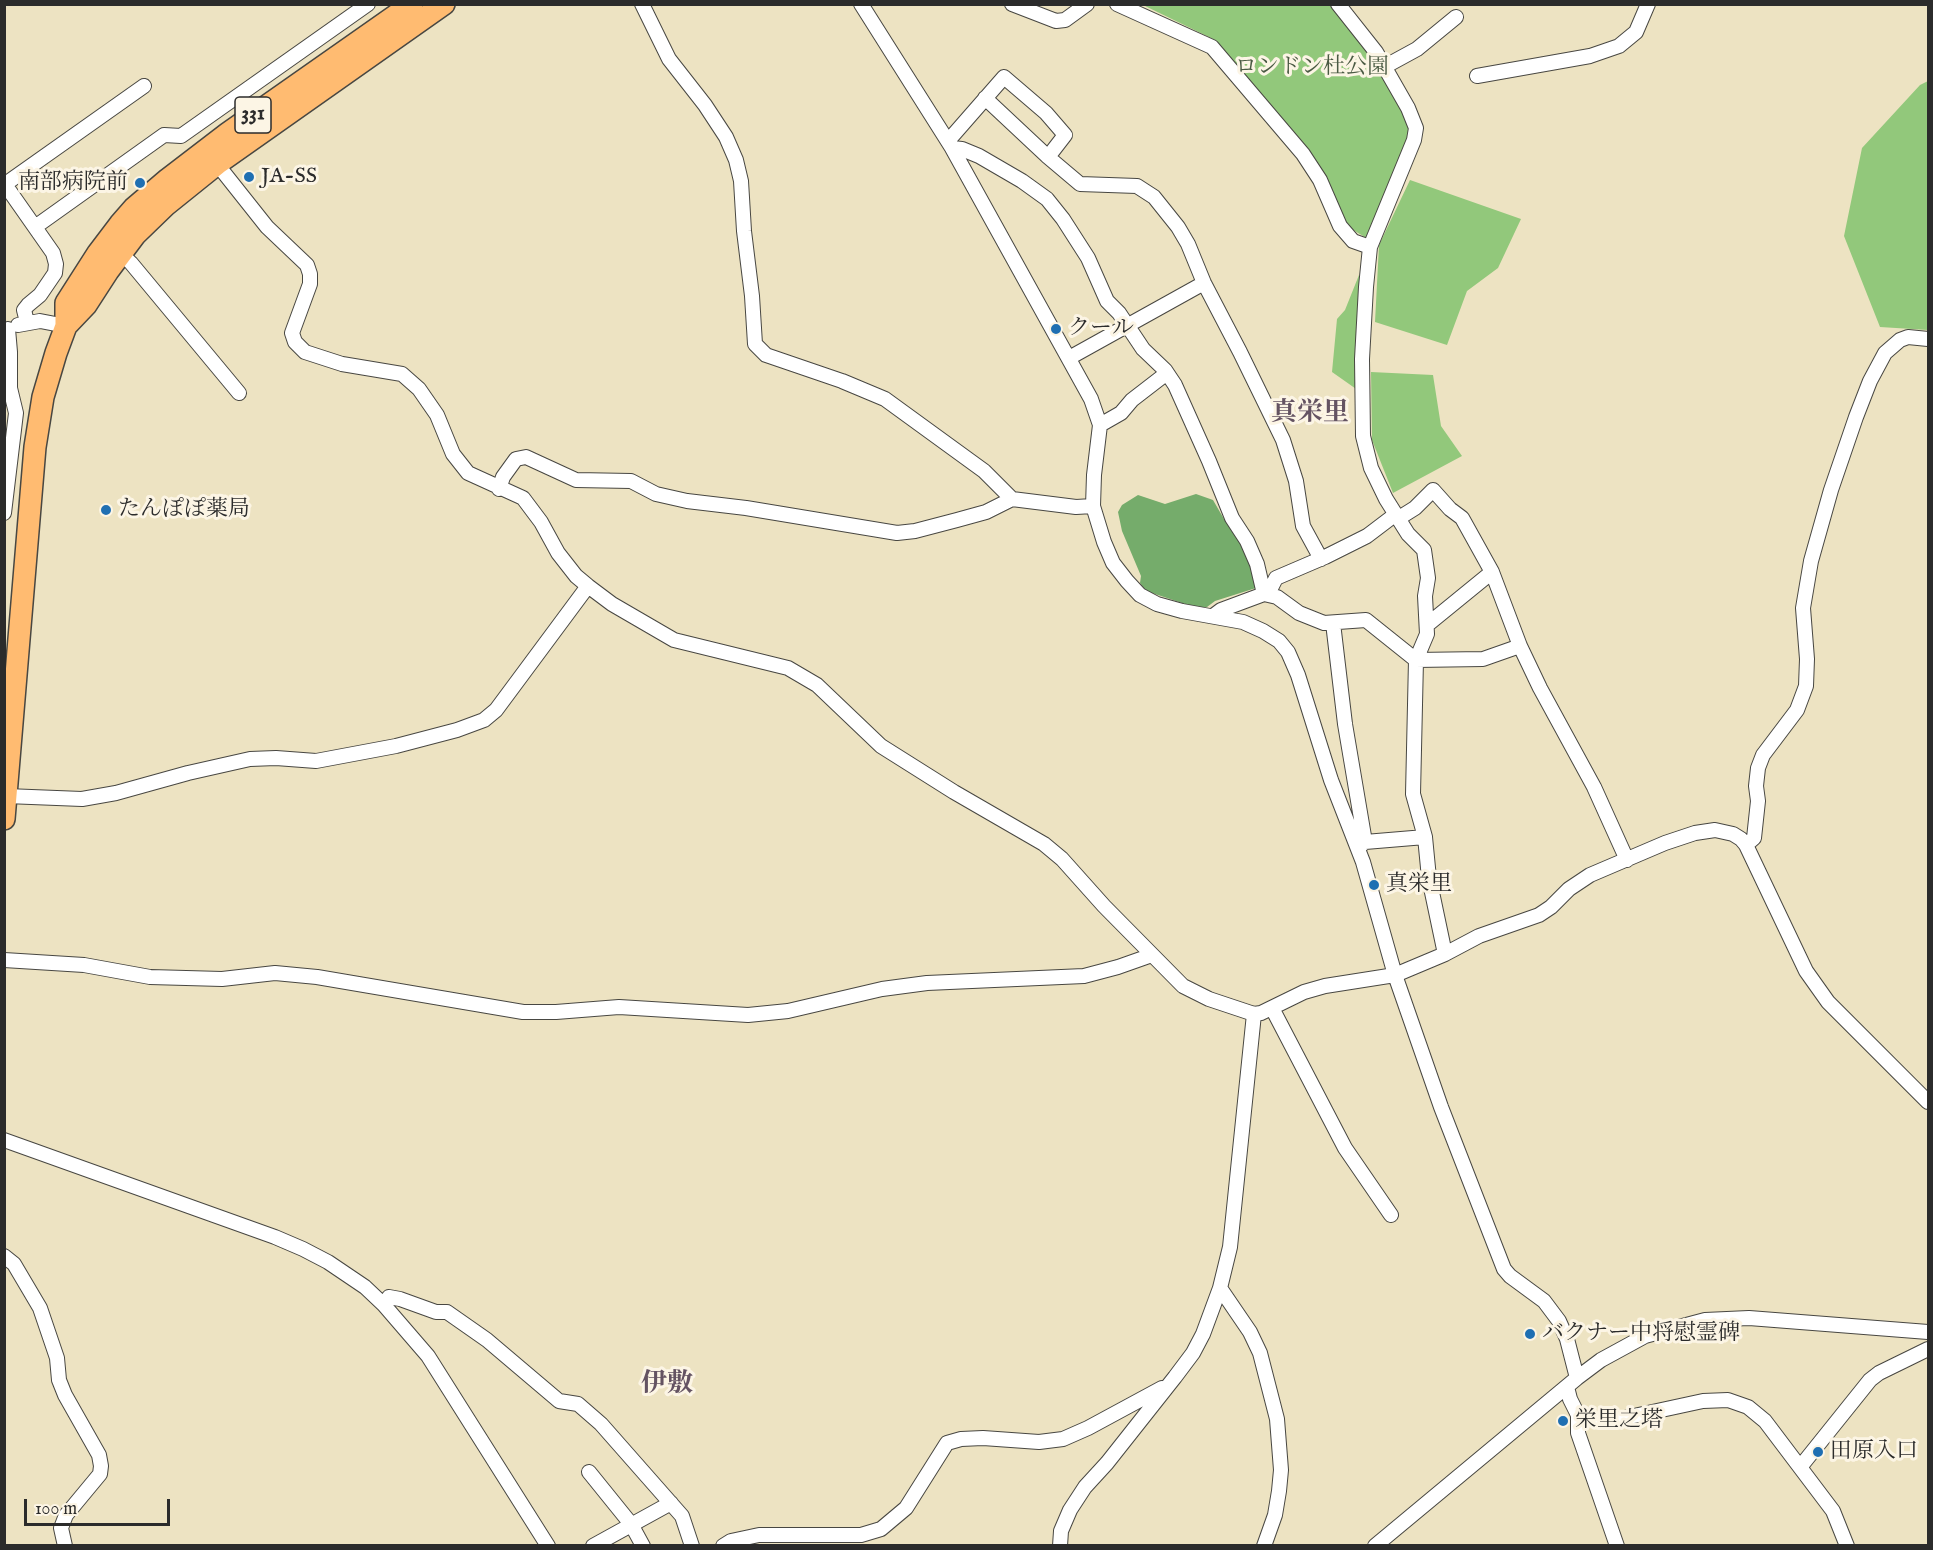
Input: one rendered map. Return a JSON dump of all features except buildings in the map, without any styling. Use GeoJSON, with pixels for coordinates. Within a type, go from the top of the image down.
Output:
{"type":"FeatureCollection","features":[{"type":"Feature","properties":{"kind":"highway","name":"331"},"geometry":{"type":"LineString","coordinates":[[211,156],[411,4]]}},
{"type":"Feature","properties":{"kind":"highway","name":"331"},"geometry":{"type":"LineString","coordinates":[[4,819],[8,732],[38,420],[49,375],[66,326],[66,303],[114,247],[134,208],[444,4]]}},
{"type":"Feature","properties":{"kind":"street"},"geometry":{"type":"LineString","coordinates":[[35,227],[164,135],[181,136],[368,4]]}},
{"type":"Feature","properties":{"kind":"street"},"geometry":{"type":"LineString","coordinates":[[642,4],[669,59],[705,105],[726,137],[736,160],[741,181],[755,344],[766,355],[842,381],[885,399],[984,471],[1012,499]]}},
{"type":"Feature","properties":{"kind":"street"},"geometry":{"type":"LineString","coordinates":[[861,4],[950,144],[1091,399],[1100,425],[1093,506],[1113,563],[1140,595],[1157,604],[1243,622],[1279,641],[1288,652],[1298,675],[1331,780],[1361,845]]}},
{"type":"Feature","properties":{"kind":"street"},"geometry":{"type":"LineString","coordinates":[[1012,4],[1056,21],[1065,20],[1087,4]]}},
{"type":"Feature","properties":{"kind":"street"},"geometry":{"type":"LineString","coordinates":[[1117,4],[1212,47],[1303,154],[1320,180],[1340,226],[1353,241],[1370,248]]}},
{"type":"Feature","properties":{"kind":"street"},"geometry":{"type":"LineString","coordinates":[[1338,4],[1376,52],[1408,108],[1416,128],[1414,140],[1370,248],[1365,287],[1363,436],[1371,468],[1408,534],[1424,550],[1428,578],[1425,596],[1427,634],[1416,660],[1413,794],[1425,837],[1429,878],[1445,954]]}},
{"type":"Feature","properties":{"kind":"street"},"geometry":{"type":"LineString","coordinates":[[1477,76],[1590,56],[1619,46],[1636,32],[1648,4]]}},
{"type":"Feature","properties":{"kind":"street"},"geometry":{"type":"LineString","coordinates":[[1384,67],[1417,49],[1456,17]]}},
{"type":"Feature","properties":{"kind":"street"},"geometry":{"type":"LineString","coordinates":[[348,19],[362,39]]}},
{"type":"Feature","properties":{"kind":"street"},"geometry":{"type":"LineString","coordinates":[[950,144],[1004,77],[1046,113],[1065,135],[1048,158]]}},
{"type":"Feature","properties":{"kind":"street"},"geometry":{"type":"LineString","coordinates":[[27,322],[24,310],[40,295],[55,273],[56,264],[53,253],[5,184],[144,86]]}},
{"type":"Feature","properties":{"kind":"street"},"geometry":{"type":"LineString","coordinates":[[985,98],[1048,158],[1080,184],[1137,186],[1154,197],[1178,227],[1283,440],[1296,481],[1303,526],[1321,559]]}},
{"type":"Feature","properties":{"kind":"street"},"geometry":{"type":"LineString","coordinates":[[950,144],[979,156],[1022,181],[1047,199],[1063,219],[1088,258],[1107,302],[1119,313],[1143,349],[1167,373],[1175,385],[1232,518],[1257,564],[1264,594]]}},
{"type":"Feature","properties":{"kind":"street"},"geometry":{"type":"LineString","coordinates":[[211,156],[267,227],[307,265],[310,284],[292,333],[295,342],[305,352],[342,364],[402,374],[419,389],[437,415],[453,454],[468,473],[523,498],[541,522],[558,553],[576,576],[588,586],[612,604],[674,640],[788,668],[817,685],[881,746],[954,792],[1044,844],[1062,859],[1183,986],[1209,999],[1254,1014],[1325,986],[1395,975],[1445,954],[1479,936],[1539,915],[1579,881],[1590,875],[1665,843],[1706,830],[1715,830],[1733,834],[1746,845],[1791,941],[1811,979],[1828,1002],[1929,1102]]}},
{"type":"Feature","properties":{"kind":"street"},"geometry":{"type":"LineString","coordinates":[[114,247],[239,393]]}},
{"type":"Feature","properties":{"kind":"street"},"geometry":{"type":"LineString","coordinates":[[1069,358],[1204,283]]}},
{"type":"Feature","properties":{"kind":"street"},"geometry":{"type":"LineString","coordinates":[[4,513],[16,413],[10,388],[10,352],[6,330],[27,322],[45,322],[66,326]]}},
{"type":"Feature","properties":{"kind":"street"},"geometry":{"type":"LineString","coordinates":[[1746,845],[1754,838],[1758,801],[1756,786],[1758,768],[1763,755],[1797,710],[1806,686],[1808,659],[1803,608],[1811,561],[1831,490],[1856,417],[1870,381],[1885,353],[1900,340],[1908,337],[1929,339]]}},
{"type":"Feature","properties":{"kind":"street"},"geometry":{"type":"LineString","coordinates":[[1100,425],[1121,413],[1132,400],[1167,373]]}},
{"type":"Feature","properties":{"kind":"street"},"geometry":{"type":"LineString","coordinates":[[499,489],[503,477],[516,459],[526,457],[576,480],[631,481],[656,494],[687,501],[746,508],[897,533],[915,531],[986,512],[1012,499],[1076,507],[1093,506]]}},
{"type":"Feature","properties":{"kind":"street"},"geometry":{"type":"LineString","coordinates":[[1214,615],[1221,610],[1264,594],[1271,588],[1276,578],[1367,536],[1397,516],[1415,508],[1433,490],[1450,509],[1462,518],[1492,572],[1520,646],[1540,688],[1594,787],[1627,860]]}},
{"type":"Feature","properties":{"kind":"street"},"geometry":{"type":"LineString","coordinates":[[1427,625],[1492,572]]}},
{"type":"Feature","properties":{"kind":"street"},"geometry":{"type":"LineString","coordinates":[[6,796],[82,799],[116,793],[250,759],[316,761],[396,746],[484,720],[496,710],[588,586]]}},
{"type":"Feature","properties":{"kind":"street"},"geometry":{"type":"LineString","coordinates":[[1264,594],[1277,597],[1299,613],[1324,623],[1366,620],[1416,660],[1483,659],[1520,646]]}},
{"type":"Feature","properties":{"kind":"street"},"geometry":{"type":"LineString","coordinates":[[1333,623],[1361,845],[1395,975],[1441,1107],[1504,1269],[1544,1301],[1559,1321],[1567,1339],[1570,1399],[1578,1415],[1578,1433],[1617,1545]]}},
{"type":"Feature","properties":{"kind":"street"},"geometry":{"type":"LineString","coordinates":[[1361,845],[1425,837]]}},
{"type":"Feature","properties":{"kind":"street"},"geometry":{"type":"LineString","coordinates":[[4,960],[84,964],[150,977],[222,979],[275,973],[307,976],[523,1012],[619,1007],[748,1015],[788,1011],[882,989],[927,983],[1084,976],[1152,955]]}},
{"type":"Feature","properties":{"kind":"street"},"geometry":{"type":"LineString","coordinates":[[1272,1008],[1345,1148],[1391,1215]]}},
{"type":"Feature","properties":{"kind":"street"},"geometry":{"type":"LineString","coordinates":[[1060,1545],[1061,1531],[1070,1510],[1085,1487],[1193,1353],[1203,1334],[1220,1288],[1231,1239],[1254,1014]]}},
{"type":"Feature","properties":{"kind":"street"},"geometry":{"type":"LineString","coordinates":[[4,1140],[303,1249],[328,1262],[365,1287],[384,1305],[428,1356],[549,1545]]}},
{"type":"Feature","properties":{"kind":"street"},"geometry":{"type":"LineString","coordinates":[[4,1256],[14,1264],[40,1308],[57,1358],[59,1380],[65,1395],[99,1455],[100,1474],[66,1515],[61,1528],[65,1545]]}},
{"type":"Feature","properties":{"kind":"street"},"geometry":{"type":"LineString","coordinates":[[1220,1288],[1250,1332],[1260,1353],[1277,1419],[1281,1470],[1279,1491],[1275,1515],[1264,1545]]}},
{"type":"Feature","properties":{"kind":"street"},"geometry":{"type":"LineString","coordinates":[[384,1305],[389,1297],[436,1312],[447,1312],[487,1340],[559,1401],[578,1404],[602,1424],[682,1516],[692,1545]]}},
{"type":"Feature","properties":{"kind":"street"},"geometry":{"type":"LineString","coordinates":[[1375,1545],[1571,1383],[1601,1360],[1645,1336],[1705,1320],[1772,1319],[1929,1332]]}},
{"type":"Feature","properties":{"kind":"street"},"geometry":{"type":"LineString","coordinates":[[1801,1466],[1870,1380],[1879,1373],[1929,1349]]}},
{"type":"Feature","properties":{"kind":"street"},"geometry":{"type":"LineString","coordinates":[[723,1545],[759,1535],[861,1535],[881,1529],[906,1508],[948,1443],[961,1439],[983,1438],[1039,1442],[1062,1439],[1088,1428],[1167,1386]]}},
{"type":"Feature","properties":{"kind":"street"},"geometry":{"type":"LineString","coordinates":[[1578,1415],[1606,1422],[1704,1401],[1738,1402],[1765,1421],[1801,1466],[1833,1510],[1847,1545]]}},
{"type":"Feature","properties":{"kind":"street"},"geometry":{"type":"LineString","coordinates":[[589,1472],[631,1524],[643,1545]]}},
{"type":"Feature","properties":{"kind":"street"},"geometry":{"type":"LineString","coordinates":[[593,1545],[671,1503]]}},
{"type":"Feature","properties":{"kind":"green space","name":"ロンドン杜公園"},"geometry":{"type":"Polygon","coordinates":[[[1143,5],[1333,5],[1373,54],[1412,130],[1368,239],[1345,225],[1327,179],[1215,40],[1143,5]]]}},
{"type":"Feature","properties":{"kind":"green space"},"geometry":{"type":"Polygon","coordinates":[[[1928,81],[1928,330],[1880,327],[1844,236],[1862,148],[1920,85],[1928,81]]]}},
{"type":"Feature","properties":{"kind":"green space"},"geometry":{"type":"Polygon","coordinates":[[[1410,180],[1521,219],[1498,268],[1467,291],[1447,345],[1375,322],[1379,245],[1410,180]]]}},
{"type":"Feature","properties":{"kind":"green space"},"geometry":{"type":"Polygon","coordinates":[[[1359,275],[1361,311],[1359,391],[1332,372],[1337,319],[1345,310],[1359,275]]]}},
{"type":"Feature","properties":{"kind":"green space"},"geometry":{"type":"Polygon","coordinates":[[[1371,372],[1433,375],[1441,426],[1462,456],[1393,493],[1372,440],[1371,372]]]}},
{"type":"Feature","properties":{"kind":"green space"},"geometry":{"type":"Polygon","coordinates":[[[1196,494],[1213,500],[1224,519],[1244,543],[1252,563],[1256,588],[1215,601],[1207,607],[1197,608],[1146,591],[1140,583],[1141,576],[1122,531],[1118,512],[1122,505],[1138,495],[1165,504],[1196,494]]]}},
{"type":"Feature","properties":{"kind":"place","name":"JA-SS"},"geometry":{"type":"Point","coordinates":[249,177]}},
{"type":"Feature","properties":{"kind":"place","name":"南部病院前"},"geometry":{"type":"Point","coordinates":[140,183]}},
{"type":"Feature","properties":{"kind":"place","name":"クール"},"geometry":{"type":"Point","coordinates":[1056,329]}},
{"type":"Feature","properties":{"kind":"place","name":"たんぽぽ薬局"},"geometry":{"type":"Point","coordinates":[106,510]}},
{"type":"Feature","properties":{"kind":"place","name":"真栄里"},"geometry":{"type":"Point","coordinates":[1374,885]}},
{"type":"Feature","properties":{"kind":"place","name":"バクナー中将慰霊碑"},"geometry":{"type":"Point","coordinates":[1530,1334]}},
{"type":"Feature","properties":{"kind":"place","name":"栄里之塔"},"geometry":{"type":"Point","coordinates":[1563,1421]}},
{"type":"Feature","properties":{"kind":"place","name":"田原入口"},"geometry":{"type":"Point","coordinates":[1818,1452]}},
{"type":"Feature","properties":{"kind":"district","name":"真栄里"},"geometry":{"type":"Point","coordinates":[1310,415]}},
{"type":"Feature","properties":{"kind":"district","name":"伊敷"},"geometry":{"type":"Point","coordinates":[667,1386]}}]}
